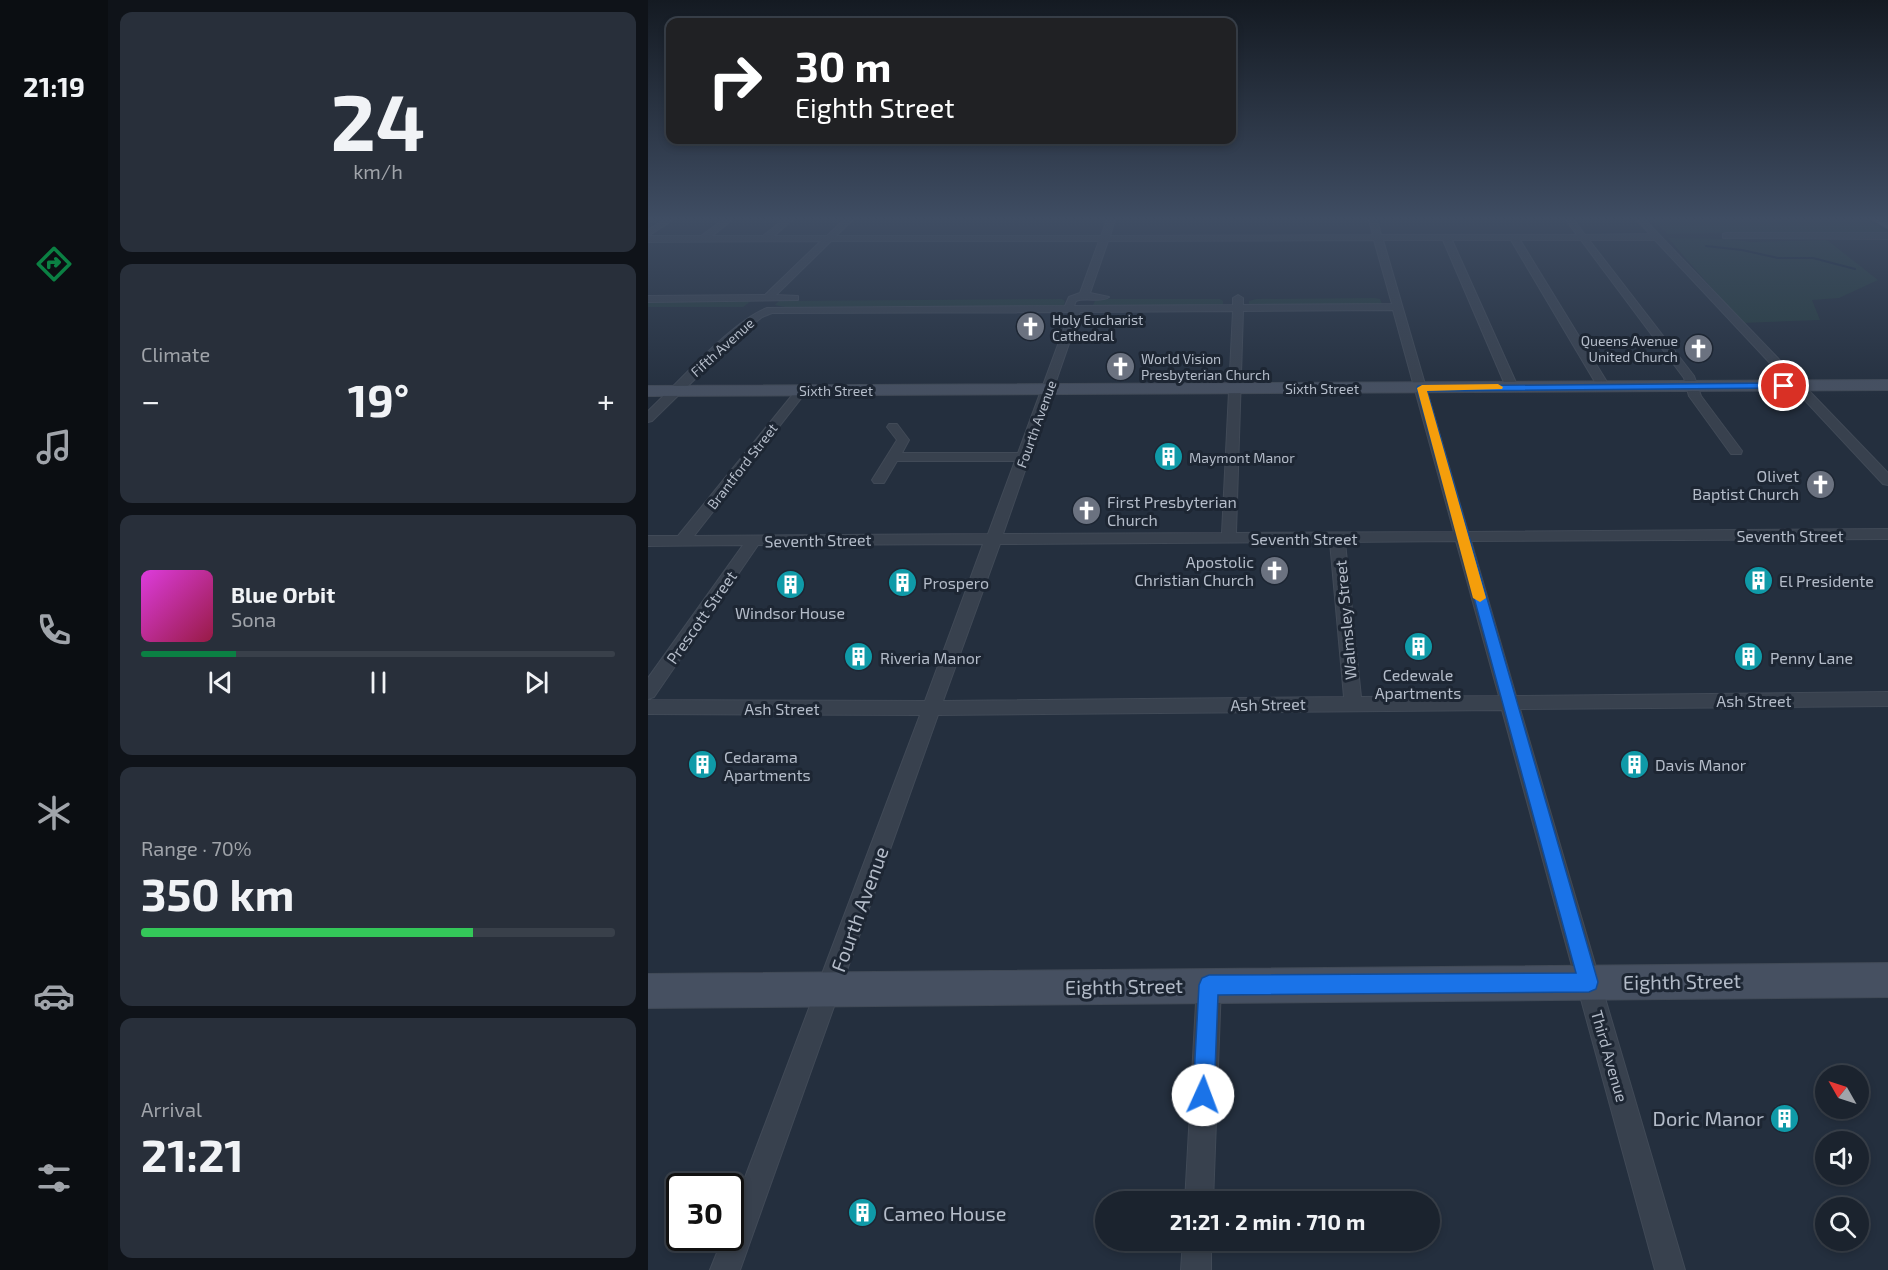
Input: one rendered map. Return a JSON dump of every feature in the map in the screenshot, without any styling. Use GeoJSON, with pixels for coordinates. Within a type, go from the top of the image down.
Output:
{"type":"FeatureCollection","features":[{"type":"Feature","properties":{"kind":"street"},"geometry":{"type":"LineString","coordinates":[[768,298],[787,279]]}},
{"type":"Feature","properties":{"kind":"street","name":"Fourth Avenue"},"geometry":{"type":"LineString","coordinates":[[725,1270],[1089,279]]}},
{"type":"Feature","properties":{"kind":"street","name":"Third Avenue"},"geometry":{"type":"LineString","coordinates":[[1391,279],[1670,1270]]}},
{"type":"Feature","properties":{"kind":"street"},"geometry":{"type":"LineString","coordinates":[[1465,279],[1512,387]]}},
{"type":"Feature","properties":{"kind":"street"},"geometry":{"type":"LineString","coordinates":[[1539,279],[1604,387]]}},
{"type":"Feature","properties":{"kind":"street"},"geometry":{"type":"LineString","coordinates":[[1614,279],[1694,386],[1695,396],[1736,451]]}},
{"type":"Feature","properties":{"kind":"street"},"geometry":{"type":"LineString","coordinates":[[1697,279],[1888,481]]}},
{"type":"Feature","properties":{"kind":"street"},"geometry":{"type":"LineString","coordinates":[[1058,297],[1080,302],[1118,297]]}},
{"type":"Feature","properties":{"kind":"street"},"geometry":{"type":"LineString","coordinates":[[1130,297],[1238,302]]}},
{"type":"Feature","properties":{"kind":"street","name":"Fifth Avenue"},"geometry":{"type":"LineString","coordinates":[[768,298],[768,304],[784,308]]}},
{"type":"Feature","properties":{"kind":"street"},"geometry":{"type":"LineString","coordinates":[[648,299],[806,298]]}},
{"type":"Feature","properties":{"kind":"street"},"geometry":{"type":"LineString","coordinates":[[784,308],[1080,302],[1398,302]]}},
{"type":"Feature","properties":{"kind":"street"},"geometry":{"type":"LineString","coordinates":[[1229,538],[1238,302]]}},
{"type":"Feature","properties":{"kind":"street","name":"Fifth Avenue"},"geometry":{"type":"LineString","coordinates":[[648,418],[734,335],[759,315],[784,308]]}},
{"type":"Feature","properties":{"kind":"street"},"geometry":{"type":"LineString","coordinates":[[648,309],[744,310],[746,315],[734,335]]}},
{"type":"Feature","properties":{"kind":"street","name":"Sixth Street"},"geometry":{"type":"LineString","coordinates":[[648,391],[1888,386]]}},
{"type":"Feature","properties":{"kind":"street","name":"Brantford Street"},"geometry":{"type":"LineString","coordinates":[[682,541],[802,390]]}},
{"type":"Feature","properties":{"kind":"street"},"geometry":{"type":"LineString","coordinates":[[879,480],[903,440],[893,428]]}},
{"type":"Feature","properties":{"kind":"street"},"geometry":{"type":"LineString","coordinates":[[894,457],[1023,457]]}},
{"type":"Feature","properties":{"kind":"street","name":"Seventh Street"},"geometry":{"type":"LineString","coordinates":[[648,541],[992,543],[1229,538],[1888,534]]}},
{"type":"Feature","properties":{"kind":"street","name":"Walmsley Street"},"geometry":{"type":"LineString","coordinates":[[1337,538],[1353,702]]}},
{"type":"Feature","properties":{"kind":"street","name":"Prescott Street"},"geometry":{"type":"LineString","coordinates":[[648,692],[753,541]]}},
{"type":"Feature","properties":{"kind":"street","name":"Ash Street"},"geometry":{"type":"LineString","coordinates":[[648,707],[933,708],[1353,702],[1888,699]]}},
{"type":"Feature","properties":{"kind":"street","name":"Eighth Street"},"geometry":{"type":"LineString","coordinates":[[648,991],[1888,980]]}},
{"type":"Feature","properties":{"kind":"street"},"geometry":{"type":"LineString","coordinates":[[1200,1191],[1209,985]]}},
{"type":"Feature","properties":{"kind":"street"},"geometry":{"type":"LineString","coordinates":[[1196,1270],[1197,1251]]}},
{"type":"Feature","properties":{"kind":"green space"},"geometry":{"type":"Polygon","coordinates":[[[1704,279],[1878,280],[1839,298],[1812,300],[1820,320],[1742,323],[1704,279]]]}},
{"type":"Feature","properties":{"kind":"green space"},"geometry":{"type":"Polygon","coordinates":[[[1062,299],[1065,301],[1064,305],[1059,306],[785,307],[775,305],[779,301],[1062,299]]]}},
{"type":"Feature","properties":{"kind":"green space"},"geometry":{"type":"Polygon","coordinates":[[[1099,299],[1220,299],[1223,304],[1219,306],[1093,305],[1099,299]]]}},
{"type":"Feature","properties":{"kind":"green space"},"geometry":{"type":"Polygon","coordinates":[[[1256,299],[1380,299],[1382,304],[1249,304],[1249,301],[1256,299]]]}},
{"type":"Feature","properties":{"kind":"green space"},"geometry":{"type":"Polygon","coordinates":[[[648,301],[751,301],[743,307],[648,307],[648,301]]]}},
{"type":"Feature","properties":{"kind":"slow traffic"},"geometry":{"type":"LineString","coordinates":[[1480,598],[1422,388],[1498,387]]}},
{"type":"Feature","properties":{"kind":"place","name":"Holy Eucharist Cathedral"},"geometry":{"type":"Point","coordinates":[1031,327]}},
{"type":"Feature","properties":{"kind":"place","name":"Queens Avenue United Church"},"geometry":{"type":"Point","coordinates":[1699,348]}},
{"type":"Feature","properties":{"kind":"place","name":"World Vision Presbyterian Church"},"geometry":{"type":"Point","coordinates":[1120,366]}},
{"type":"Feature","properties":{"kind":"place","name":"Maymont Manor"},"geometry":{"type":"Point","coordinates":[1168,457]}},
{"type":"Feature","properties":{"kind":"place","name":"Olivet Baptist Church"},"geometry":{"type":"Point","coordinates":[1820,484]}},
{"type":"Feature","properties":{"kind":"place","name":"First Presbyterian Church"},"geometry":{"type":"Point","coordinates":[1086,510]}},
{"type":"Feature","properties":{"kind":"place","name":"Apostolic Christian Church"},"geometry":{"type":"Point","coordinates":[1275,570]}},
{"type":"Feature","properties":{"kind":"place","name":"El Presidente"},"geometry":{"type":"Point","coordinates":[1758,580]}},
{"type":"Feature","properties":{"kind":"place","name":"Prospero"},"geometry":{"type":"Point","coordinates":[902,582]}},
{"type":"Feature","properties":{"kind":"place","name":"Windsor House"},"geometry":{"type":"Point","coordinates":[790,584]}},
{"type":"Feature","properties":{"kind":"place","name":"Cedewale Apartments"},"geometry":{"type":"Point","coordinates":[1418,646]}},
{"type":"Feature","properties":{"kind":"place","name":"Riveria Manor"},"geometry":{"type":"Point","coordinates":[859,657]}},
{"type":"Feature","properties":{"kind":"place","name":"Penny Lane"},"geometry":{"type":"Point","coordinates":[1749,657]}},
{"type":"Feature","properties":{"kind":"place","name":"Davis Manor"},"geometry":{"type":"Point","coordinates":[1634,764]}},
{"type":"Feature","properties":{"kind":"place","name":"Cedarama Apartments"},"geometry":{"type":"Point","coordinates":[703,765]}},
{"type":"Feature","properties":{"kind":"place","name":"Doric Manor"},"geometry":{"type":"Point","coordinates":[1785,1118]}},
{"type":"Feature","properties":{"kind":"place","name":"Cameo House"},"geometry":{"type":"Point","coordinates":[862,1213]}},
{"type":"Feature","properties":{"kind":"route"},"geometry":{"type":"LineString","coordinates":[[1203,1095],[1209,985],[1589,982],[1422,388],[1784,386]]}}]}
